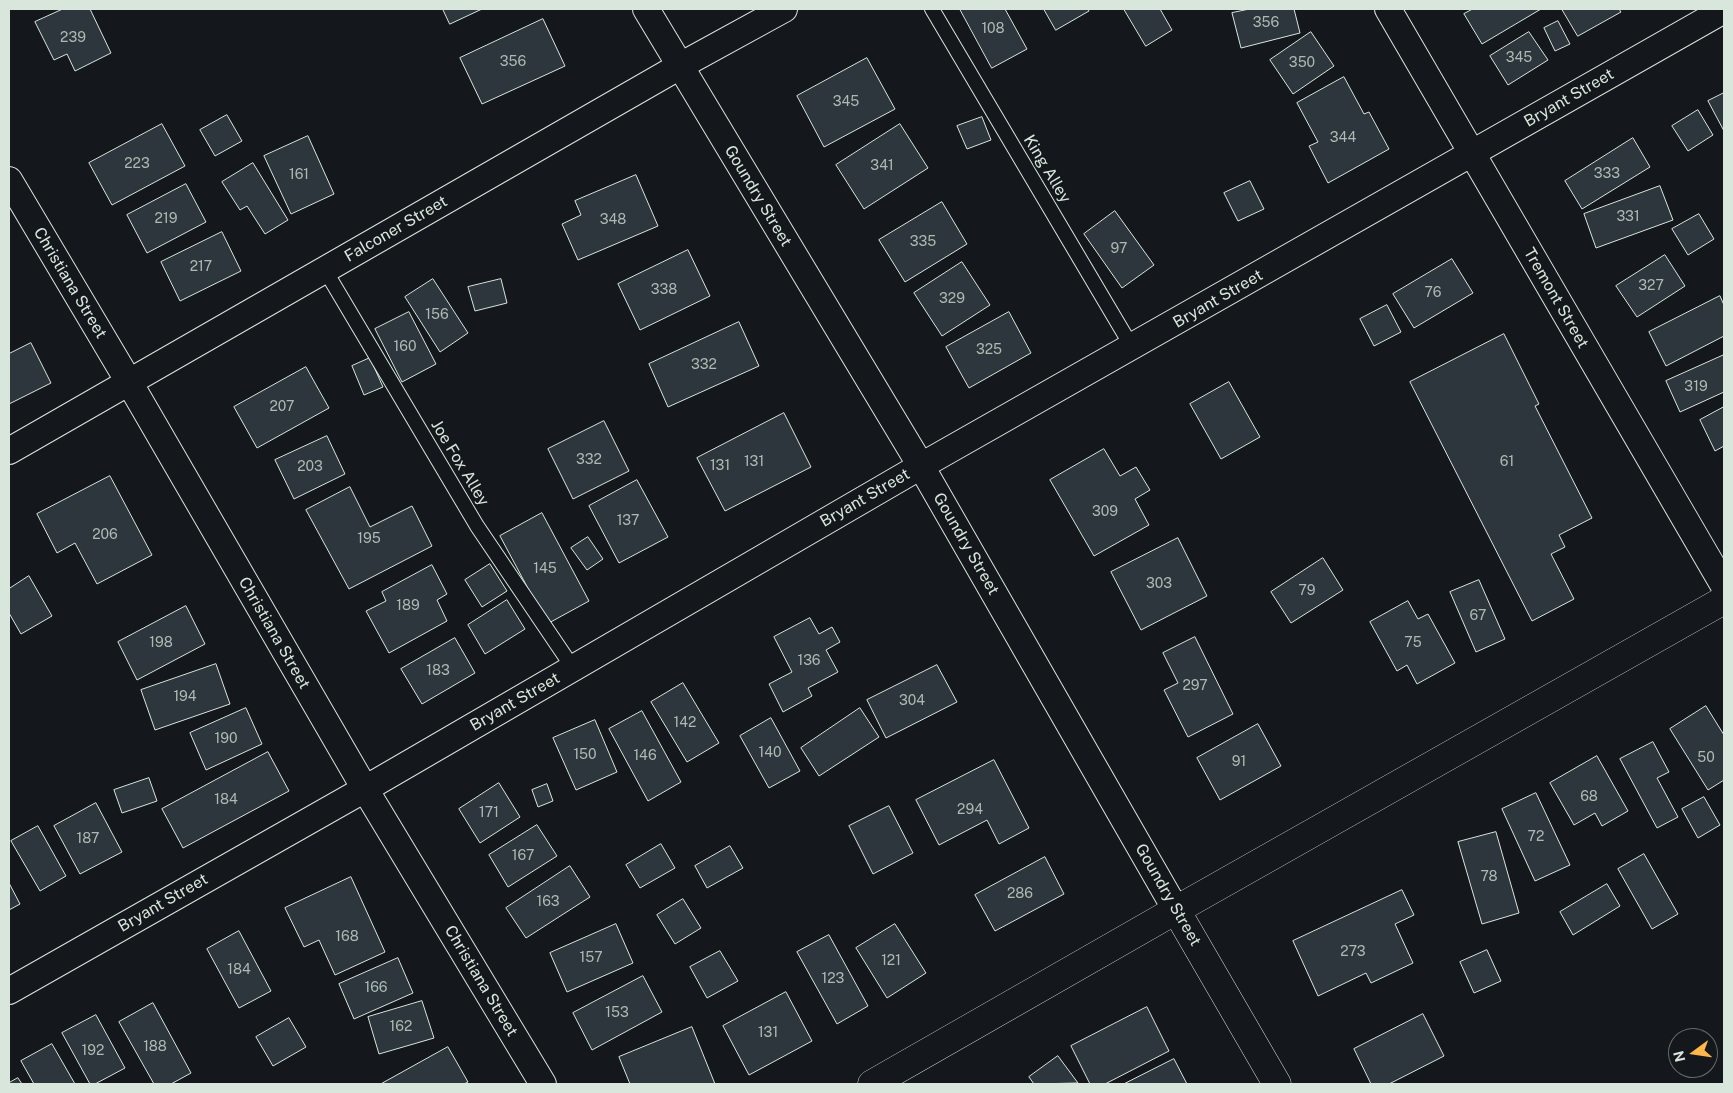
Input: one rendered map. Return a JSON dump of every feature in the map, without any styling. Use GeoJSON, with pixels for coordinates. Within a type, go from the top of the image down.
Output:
{"type":"FeatureCollection","features":[{"type":"Feature","properties":{"kind":"street","name":"Goundry Street"},"geometry":{"type":"LineString","coordinates":[[646,9],[921,466],[1277,1084]]}},
{"type":"Feature","properties":{"kind":"street","name":"Falconer Street"},"geometry":{"type":"LineString","coordinates":[[9,451],[680,66],[784,9]]}},
{"type":"Feature","properties":{"kind":"street","name":"Tremont Street"},"geometry":{"type":"LineString","coordinates":[[1388,9],[1724,586]]}},
{"type":"Feature","properties":{"kind":"street","name":"Bryant Street"},"geometry":{"type":"LineString","coordinates":[[9,991],[364,789],[921,466],[1724,10]]}},
{"type":"Feature","properties":{"kind":"street","name":"Christiana Street"},"geometry":{"type":"LineString","coordinates":[[9,180],[129,382],[364,789],[543,1084]]}},
{"type":"Feature","properties":{"kind":"street"},"geometry":{"type":"LineString","coordinates":[[872,1084],[1724,600]]}},
{"type":"Feature","properties":{"kind":"lane","name":"King Alley"},"geometry":{"type":"LineString","coordinates":[[932,9],[1132,347]]}},
{"type":"Feature","properties":{"kind":"lane","name":"Joe Fox Alley"},"geometry":{"type":"LineString","coordinates":[[325,270],[477,526],[572,668]]}},
{"type":"Feature","properties":{"kind":"building"},"geometry":{"type":"Polygon","coordinates":[[[63,9],[90,9],[111,53],[75,71],[67,54],[54,60],[35,22],[63,9]]]}},
{"type":"Feature","properties":{"kind":"building"},"geometry":{"type":"Polygon","coordinates":[[[443,9],[482,9],[450,24],[443,9]]]}},
{"type":"Feature","properties":{"kind":"building"},"geometry":{"type":"Polygon","coordinates":[[[960,9],[1005,9],[1027,49],[992,68],[960,9]]]}},
{"type":"Feature","properties":{"kind":"building"},"geometry":{"type":"Polygon","coordinates":[[[1044,9],[1088,9],[1089,11],[1056,30],[1044,9]]]}},
{"type":"Feature","properties":{"kind":"building"},"geometry":{"type":"Polygon","coordinates":[[[1124,9],[1160,9],[1172,30],[1146,46],[1124,9]]]}},
{"type":"Feature","properties":{"kind":"building"},"geometry":{"type":"Polygon","coordinates":[[[1250,9],[1294,9],[1300,33],[1241,48],[1232,13],[1250,9]]]}},
{"type":"Feature","properties":{"kind":"building"},"geometry":{"type":"Polygon","coordinates":[[[1473,9],[1541,9],[1482,44],[1464,14],[1473,9]]]}},
{"type":"Feature","properties":{"kind":"building"},"geometry":{"type":"Polygon","coordinates":[[[1562,9],[1619,9],[1621,12],[1578,36],[1562,9]]]}},
{"type":"Feature","properties":{"kind":"building"},"geometry":{"type":"Polygon","coordinates":[[[543,19],[565,66],[482,104],[460,58],[543,19]]]}},
{"type":"Feature","properties":{"kind":"building"},"geometry":{"type":"Polygon","coordinates":[[[1558,21],[1570,44],[1555,51],[1544,28],[1558,21]]]}},
{"type":"Feature","properties":{"kind":"building"},"geometry":{"type":"Polygon","coordinates":[[[1311,32],[1334,66],[1293,94],[1270,60],[1311,32]]]}},
{"type":"Feature","properties":{"kind":"building"},"geometry":{"type":"Polygon","coordinates":[[[1529,32],[1548,60],[1508,85],[1490,56],[1529,32]]]}},
{"type":"Feature","properties":{"kind":"building"},"geometry":{"type":"Polygon","coordinates":[[[867,58],[895,109],[824,147],[797,96],[867,58]]]}},
{"type":"Feature","properties":{"kind":"building"},"geometry":{"type":"Polygon","coordinates":[[[1344,77],[1364,114],[1369,112],[1389,149],[1328,183],[1309,146],[1318,142],[1297,103],[1344,77]]]}},
{"type":"Feature","properties":{"kind":"building"},"geometry":{"type":"Polygon","coordinates":[[[1724,93],[1724,131],[1708,101],[1724,93]]]}},
{"type":"Feature","properties":{"kind":"building"},"geometry":{"type":"Polygon","coordinates":[[[1698,110],[1713,135],[1688,151],[1672,126],[1698,110]]]}},
{"type":"Feature","properties":{"kind":"building"},"geometry":{"type":"Polygon","coordinates":[[[227,115],[242,141],[215,156],[200,130],[227,115]]]}},
{"type":"Feature","properties":{"kind":"building"},"geometry":{"type":"Polygon","coordinates":[[[982,117],[991,140],[967,149],[957,126],[982,117]]]}},
{"type":"Feature","properties":{"kind":"building"},"geometry":{"type":"Polygon","coordinates":[[[162,124],[185,166],[112,205],[89,163],[162,124]]]}},
{"type":"Feature","properties":{"kind":"building"},"geometry":{"type":"Polygon","coordinates":[[[900,124],[928,168],[864,209],[836,165],[900,124]]]}},
{"type":"Feature","properties":{"kind":"building"},"geometry":{"type":"Polygon","coordinates":[[[308,136],[334,194],[291,214],[264,156],[308,136]]]}},
{"type":"Feature","properties":{"kind":"building"},"geometry":{"type":"Polygon","coordinates":[[[1633,138],[1650,167],[1582,209],[1565,181],[1633,138]]]}},
{"type":"Feature","properties":{"kind":"building"},"geometry":{"type":"Polygon","coordinates":[[[253,163],[288,220],[265,234],[247,206],[240,210],[222,182],[253,163]]]}},
{"type":"Feature","properties":{"kind":"building"},"geometry":{"type":"Polygon","coordinates":[[[636,175],[658,226],[578,260],[562,224],[581,215],[575,201],[636,175]]]}},
{"type":"Feature","properties":{"kind":"building"},"geometry":{"type":"Polygon","coordinates":[[[1250,181],[1264,209],[1238,221],[1224,193],[1250,181]]]}},
{"type":"Feature","properties":{"kind":"building"},"geometry":{"type":"Polygon","coordinates":[[[186,184],[206,222],[147,253],[127,215],[186,184]]]}},
{"type":"Feature","properties":{"kind":"building"},"geometry":{"type":"Polygon","coordinates":[[[1660,186],[1673,220],[1596,248],[1584,214],[1660,186]]]}},
{"type":"Feature","properties":{"kind":"building"},"geometry":{"type":"Polygon","coordinates":[[[942,202],[967,244],[905,282],[879,240],[942,202]]]}},
{"type":"Feature","properties":{"kind":"building"},"geometry":{"type":"Polygon","coordinates":[[[1115,211],[1154,265],[1122,288],[1084,234],[1115,211]]]}},
{"type":"Feature","properties":{"kind":"building"},"geometry":{"type":"Polygon","coordinates":[[[1699,214],[1714,239],[1688,255],[1672,229],[1699,214]]]}},
{"type":"Feature","properties":{"kind":"building"},"geometry":{"type":"Polygon","coordinates":[[[222,232],[241,271],[180,301],[161,262],[222,232]]]}},
{"type":"Feature","properties":{"kind":"building"},"geometry":{"type":"Polygon","coordinates":[[[688,250],[710,296],[640,330],[618,284],[688,250]]]}},
{"type":"Feature","properties":{"kind":"building"},"geometry":{"type":"Polygon","coordinates":[[[1665,255],[1685,286],[1637,317],[1616,286],[1665,255]]]}},
{"type":"Feature","properties":{"kind":"building"},"geometry":{"type":"Polygon","coordinates":[[[1452,259],[1473,293],[1414,328],[1393,294],[1452,259]]]}},
{"type":"Feature","properties":{"kind":"building"},"geometry":{"type":"Polygon","coordinates":[[[962,262],[990,305],[942,336],[914,293],[962,262]]]}},
{"type":"Feature","properties":{"kind":"building"},"geometry":{"type":"Polygon","coordinates":[[[433,279],[468,333],[440,352],[405,297],[433,279]]]}},
{"type":"Feature","properties":{"kind":"building"},"geometry":{"type":"Polygon","coordinates":[[[501,279],[507,303],[475,311],[468,287],[501,279]]]}},
{"type":"Feature","properties":{"kind":"building"},"geometry":{"type":"Polygon","coordinates":[[[1720,296],[1724,305],[1724,336],[1666,366],[1649,332],[1720,296]]]}},
{"type":"Feature","properties":{"kind":"building"},"geometry":{"type":"Polygon","coordinates":[[[1387,305],[1401,332],[1374,346],[1360,319],[1387,305]]]}},
{"type":"Feature","properties":{"kind":"building"},"geometry":{"type":"Polygon","coordinates":[[[409,312],[436,364],[402,382],[375,329],[409,312]]]}},
{"type":"Feature","properties":{"kind":"building"},"geometry":{"type":"Polygon","coordinates":[[[1009,312],[1031,353],[969,388],[946,347],[1009,312]]]}},
{"type":"Feature","properties":{"kind":"building"},"geometry":{"type":"Polygon","coordinates":[[[739,322],[759,366],[668,407],[649,364],[739,322]]]}},
{"type":"Feature","properties":{"kind":"building"},"geometry":{"type":"Polygon","coordinates":[[[1504,334],[1539,404],[1535,406],[1592,518],[1559,535],[1565,547],[1551,554],[1574,599],[1532,621],[1410,382],[1504,334]]]}},
{"type":"Feature","properties":{"kind":"building"},"geometry":{"type":"Polygon","coordinates":[[[31,343],[51,383],[9,404],[9,354],[31,343]]]}},
{"type":"Feature","properties":{"kind":"building"},"geometry":{"type":"Polygon","coordinates":[[[1724,355],[1724,392],[1680,412],[1666,381],[1724,355]]]}},
{"type":"Feature","properties":{"kind":"building"},"geometry":{"type":"Polygon","coordinates":[[[370,358],[383,387],[364,395],[352,366],[370,358]]]}},
{"type":"Feature","properties":{"kind":"building"},"geometry":{"type":"Polygon","coordinates":[[[306,367],[329,408],[257,448],[234,407],[306,367]]]}},
{"type":"Feature","properties":{"kind":"building"},"geometry":{"type":"Polygon","coordinates":[[[1229,382],[1260,437],[1221,459],[1190,404],[1229,382]]]}},
{"type":"Feature","properties":{"kind":"building"},"geometry":{"type":"Polygon","coordinates":[[[1724,407],[1724,446],[1715,451],[1700,420],[1724,407]]]}},
{"type":"Feature","properties":{"kind":"building"},"geometry":{"type":"Polygon","coordinates":[[[784,413],[811,467],[725,511],[697,458],[784,413]]]}},
{"type":"Feature","properties":{"kind":"building"},"geometry":{"type":"Polygon","coordinates":[[[604,421],[629,471],[573,499],[548,449],[604,421]]]}},
{"type":"Feature","properties":{"kind":"building"},"geometry":{"type":"Polygon","coordinates":[[[327,436],[345,474],[294,499],[275,460],[327,436]]]}},
{"type":"Feature","properties":{"kind":"building"},"geometry":{"type":"Polygon","coordinates":[[[1104,449],[1120,476],[1136,467],[1150,490],[1135,499],[1149,525],[1094,556],[1050,480],[1104,449]]]}},
{"type":"Feature","properties":{"kind":"building"},"geometry":{"type":"Polygon","coordinates":[[[110,476],[152,555],[97,584],[75,543],[57,553],[37,514],[110,476]]]}},
{"type":"Feature","properties":{"kind":"building"},"geometry":{"type":"Polygon","coordinates":[[[637,480],[668,537],[619,563],[589,506],[637,480]]]}},
{"type":"Feature","properties":{"kind":"building"},"geometry":{"type":"Polygon","coordinates":[[[350,487],[370,527],[412,506],[432,546],[349,589],[306,510],[350,487]]]}},
{"type":"Feature","properties":{"kind":"building"},"geometry":{"type":"Polygon","coordinates":[[[542,513],[589,601],[547,624],[500,536],[542,513]]]}},
{"type":"Feature","properties":{"kind":"building"},"geometry":{"type":"Polygon","coordinates":[[[588,537],[603,559],[587,570],[571,548],[588,537]]]}},
{"type":"Feature","properties":{"kind":"building"},"geometry":{"type":"Polygon","coordinates":[[[1178,538],[1207,596],[1141,630],[1111,572],[1178,538]]]}},
{"type":"Feature","properties":{"kind":"building"},"geometry":{"type":"Polygon","coordinates":[[[1323,558],[1343,590],[1291,623],[1271,592],[1323,558]]]}},
{"type":"Feature","properties":{"kind":"building"},"geometry":{"type":"Polygon","coordinates":[[[490,564],[507,591],[482,607],[465,580],[490,564]]]}},
{"type":"Feature","properties":{"kind":"building"},"geometry":{"type":"Polygon","coordinates":[[[432,565],[447,594],[437,600],[447,621],[389,653],[366,611],[386,601],[382,592],[432,565]]]}},
{"type":"Feature","properties":{"kind":"building"},"geometry":{"type":"Polygon","coordinates":[[[29,576],[52,616],[21,634],[9,613],[9,589],[29,576]]]}},
{"type":"Feature","properties":{"kind":"building"},"geometry":{"type":"Polygon","coordinates":[[[1479,580],[1505,639],[1476,652],[1450,592],[1479,580]]]}},
{"type":"Feature","properties":{"kind":"building"},"geometry":{"type":"Polygon","coordinates":[[[507,600],[525,629],[485,654],[468,625],[507,600]]]}},
{"type":"Feature","properties":{"kind":"building"},"geometry":{"type":"Polygon","coordinates":[[[1408,601],[1418,619],[1428,614],[1455,663],[1417,684],[1407,665],[1397,671],[1370,622],[1408,601]]]}},
{"type":"Feature","properties":{"kind":"building"},"geometry":{"type":"Polygon","coordinates":[[[186,606],[205,644],[137,680],[118,642],[186,606]]]}},
{"type":"Feature","properties":{"kind":"building"},"geometry":{"type":"Polygon","coordinates":[[[810,618],[819,634],[832,627],[840,642],[826,650],[838,672],[808,688],[812,696],[783,712],[769,684],[792,672],[774,637],[810,618]]]}},
{"type":"Feature","properties":{"kind":"building"},"geometry":{"type":"Polygon","coordinates":[[[1195,637],[1233,714],[1188,737],[1164,690],[1178,683],[1163,653],[1195,637]]]}},
{"type":"Feature","properties":{"kind":"building"},"geometry":{"type":"Polygon","coordinates":[[[455,638],[475,673],[422,704],[401,669],[455,638]]]}},
{"type":"Feature","properties":{"kind":"building"},"geometry":{"type":"Polygon","coordinates":[[[216,664],[230,704],[155,730],[141,690],[216,664]]]}},
{"type":"Feature","properties":{"kind":"building"},"geometry":{"type":"Polygon","coordinates":[[[937,665],[957,702],[886,738],[867,700],[937,665]]]}},
{"type":"Feature","properties":{"kind":"building"},"geometry":{"type":"Polygon","coordinates":[[[683,683],[719,743],[687,762],[651,702],[683,683]]]}},
{"type":"Feature","properties":{"kind":"building"},"geometry":{"type":"Polygon","coordinates":[[[1706,706],[1724,735],[1724,780],[1708,790],[1670,729],[1706,706]]]}},
{"type":"Feature","properties":{"kind":"building"},"geometry":{"type":"Polygon","coordinates":[[[246,708],[262,744],[206,770],[190,733],[246,708]]]}},
{"type":"Feature","properties":{"kind":"building"},"geometry":{"type":"Polygon","coordinates":[[[860,708],[879,737],[819,776],[801,748],[860,708]]]}},
{"type":"Feature","properties":{"kind":"building"},"geometry":{"type":"Polygon","coordinates":[[[642,711],[681,782],[648,801],[609,729],[642,711]]]}},
{"type":"Feature","properties":{"kind":"building"},"geometry":{"type":"Polygon","coordinates":[[[771,718],[800,771],[769,788],[740,736],[771,718]]]}},
{"type":"Feature","properties":{"kind":"building"},"geometry":{"type":"Polygon","coordinates":[[[595,720],[617,772],[576,790],[553,738],[595,720]]]}},
{"type":"Feature","properties":{"kind":"building"},"geometry":{"type":"Polygon","coordinates":[[[1258,724],[1281,766],[1220,800],[1197,758],[1258,724]]]}},
{"type":"Feature","properties":{"kind":"building"},"geometry":{"type":"Polygon","coordinates":[[[1653,742],[1669,772],[1657,778],[1678,817],[1657,828],[1620,759],[1653,742]]]}},
{"type":"Feature","properties":{"kind":"building"},"geometry":{"type":"Polygon","coordinates":[[[268,752],[289,791],[183,848],[162,809],[268,752]]]}},
{"type":"Feature","properties":{"kind":"building"},"geometry":{"type":"Polygon","coordinates":[[[1597,756],[1628,811],[1602,826],[1595,813],[1574,825],[1550,783],[1597,756]]]}},
{"type":"Feature","properties":{"kind":"building"},"geometry":{"type":"Polygon","coordinates":[[[994,760],[1029,828],[999,844],[987,820],[939,845],[916,800],[994,760]]]}},
{"type":"Feature","properties":{"kind":"building"},"geometry":{"type":"Polygon","coordinates":[[[149,778],[157,801],[122,813],[114,790],[149,778]]]}},
{"type":"Feature","properties":{"kind":"building"},"geometry":{"type":"Polygon","coordinates":[[[499,783],[520,817],[480,843],[459,809],[499,783]]]}},
{"type":"Feature","properties":{"kind":"building"},"geometry":{"type":"Polygon","coordinates":[[[547,784],[553,801],[538,807],[532,790],[547,784]]]}},
{"type":"Feature","properties":{"kind":"building"},"geometry":{"type":"Polygon","coordinates":[[[1536,793],[1570,865],[1535,881],[1502,809],[1536,793]]]}},
{"type":"Feature","properties":{"kind":"building"},"geometry":{"type":"Polygon","coordinates":[[[1704,797],[1720,825],[1698,838],[1682,809],[1704,797]]]}},
{"type":"Feature","properties":{"kind":"building"},"geometry":{"type":"Polygon","coordinates":[[[96,803],[122,852],[80,874],[54,826],[96,803]]]}},
{"type":"Feature","properties":{"kind":"building"},"geometry":{"type":"Polygon","coordinates":[[[889,806],[913,853],[873,874],[849,826],[889,806]]]}},
{"type":"Feature","properties":{"kind":"building"},"geometry":{"type":"Polygon","coordinates":[[[537,825],[557,856],[508,887],[489,855],[537,825]]]}},
{"type":"Feature","properties":{"kind":"building"},"geometry":{"type":"Polygon","coordinates":[[[38,826],[66,876],[40,891],[11,841],[38,826]]]}},
{"type":"Feature","properties":{"kind":"building"},"geometry":{"type":"Polygon","coordinates":[[[1496,832],[1519,913],[1482,924],[1458,842],[1496,832]]]}},
{"type":"Feature","properties":{"kind":"building"},"geometry":{"type":"Polygon","coordinates":[[[661,844],[675,868],[640,888],[626,865],[661,844]]]}},
{"type":"Feature","properties":{"kind":"building"},"geometry":{"type":"Polygon","coordinates":[[[730,846],[743,868],[707,888],[695,866],[730,846]]]}},
{"type":"Feature","properties":{"kind":"building"},"geometry":{"type":"Polygon","coordinates":[[[1644,854],[1678,914],[1652,929],[1618,869],[1644,854]]]}},
{"type":"Feature","properties":{"kind":"building"},"geometry":{"type":"Polygon","coordinates":[[[1045,857],[1064,894],[995,931],[975,895],[1045,857]]]}},
{"type":"Feature","properties":{"kind":"building"},"geometry":{"type":"Polygon","coordinates":[[[570,866],[590,897],[526,938],[506,908],[570,866]]]}},
{"type":"Feature","properties":{"kind":"building"},"geometry":{"type":"Polygon","coordinates":[[[351,877],[385,952],[335,975],[319,940],[304,947],[285,908],[351,877]]]}},
{"type":"Feature","properties":{"kind":"building"},"geometry":{"type":"Polygon","coordinates":[[[9,883],[20,904],[9,910],[9,883]]]}},
{"type":"Feature","properties":{"kind":"building"},"geometry":{"type":"Polygon","coordinates":[[[1607,884],[1620,906],[1573,935],[1560,912],[1607,884]]]}},
{"type":"Feature","properties":{"kind":"building"},"geometry":{"type":"Polygon","coordinates":[[[1402,890],[1414,915],[1395,924],[1413,963],[1371,983],[1366,973],[1318,996],[1293,941],[1402,890]]]}},
{"type":"Feature","properties":{"kind":"building"},"geometry":{"type":"Polygon","coordinates":[[[683,899],[701,928],[675,944],[657,915],[683,899]]]}},
{"type":"Feature","properties":{"kind":"building"},"geometry":{"type":"Polygon","coordinates":[[[616,924],[633,963],[567,992],[550,953],[616,924]]]}},
{"type":"Feature","properties":{"kind":"building"},"geometry":{"type":"Polygon","coordinates":[[[895,924],[926,973],[887,998],[856,948],[895,924]]]}},
{"type":"Feature","properties":{"kind":"building"},"geometry":{"type":"Polygon","coordinates":[[[239,931],[271,991],[239,1008],[207,949],[239,931]]]}},
{"type":"Feature","properties":{"kind":"building"},"geometry":{"type":"Polygon","coordinates":[[[829,935],[868,1006],[837,1024],[797,952],[829,935]]]}},
{"type":"Feature","properties":{"kind":"building"},"geometry":{"type":"Polygon","coordinates":[[[1487,950],[1501,981],[1474,993],[1460,962],[1487,950]]]}},
{"type":"Feature","properties":{"kind":"building"},"geometry":{"type":"Polygon","coordinates":[[[720,951],[738,981],[707,998],[690,967],[720,951]]]}},
{"type":"Feature","properties":{"kind":"building"},"geometry":{"type":"Polygon","coordinates":[[[398,958],[413,993],[354,1019],[339,984],[398,958]]]}},
{"type":"Feature","properties":{"kind":"building"},"geometry":{"type":"Polygon","coordinates":[[[643,976],[662,1012],[592,1050],[573,1013],[643,976]]]}},
{"type":"Feature","properties":{"kind":"building"},"geometry":{"type":"Polygon","coordinates":[[[786,992],[812,1041],[749,1075],[723,1026],[786,992]]]}},
{"type":"Feature","properties":{"kind":"building"},"geometry":{"type":"Polygon","coordinates":[[[422,1001],[434,1038],[379,1054],[368,1017],[422,1001]]]}},
{"type":"Feature","properties":{"kind":"building"},"geometry":{"type":"Polygon","coordinates":[[[153,1003],[191,1073],[171,1084],[154,1084],[119,1022],[153,1003]]]}},
{"type":"Feature","properties":{"kind":"building"},"geometry":{"type":"Polygon","coordinates":[[[1147,1007],[1169,1051],[1105,1084],[1090,1084],[1071,1046],[1147,1007]]]}},
{"type":"Feature","properties":{"kind":"building"},"geometry":{"type":"Polygon","coordinates":[[[1423,1014],[1444,1056],[1389,1084],[1371,1084],[1354,1049],[1423,1014]]]}},
{"type":"Feature","properties":{"kind":"building"},"geometry":{"type":"Polygon","coordinates":[[[96,1015],[125,1068],[95,1084],[90,1084],[62,1033],[96,1015]]]}},
{"type":"Feature","properties":{"kind":"building"},"geometry":{"type":"Polygon","coordinates":[[[289,1018],[306,1047],[273,1066],[256,1037],[289,1018]]]}},
{"type":"Feature","properties":{"kind":"building"},"geometry":{"type":"Polygon","coordinates":[[[692,1027],[715,1084],[630,1084],[619,1057],[692,1027]]]}},
{"type":"Feature","properties":{"kind":"building"},"geometry":{"type":"Polygon","coordinates":[[[52,1044],[75,1084],[34,1084],[21,1061],[52,1044]]]}},
{"type":"Feature","properties":{"kind":"building"},"geometry":{"type":"Polygon","coordinates":[[[448,1047],[468,1082],[464,1084],[381,1084],[448,1047]]]}},
{"type":"Feature","properties":{"kind":"building"},"geometry":{"type":"Polygon","coordinates":[[[1058,1056],[1078,1083],[1034,1084],[1029,1077],[1058,1056]]]}},
{"type":"Feature","properties":{"kind":"building"},"geometry":{"type":"Polygon","coordinates":[[[1174,1059],[1187,1084],[1124,1084],[1174,1059]]]}},
{"type":"Feature","properties":{"kind":"building"},"geometry":{"type":"Polygon","coordinates":[[[18,1078],[22,1084],[9,1084],[9,1083],[18,1078]]]}}]}
